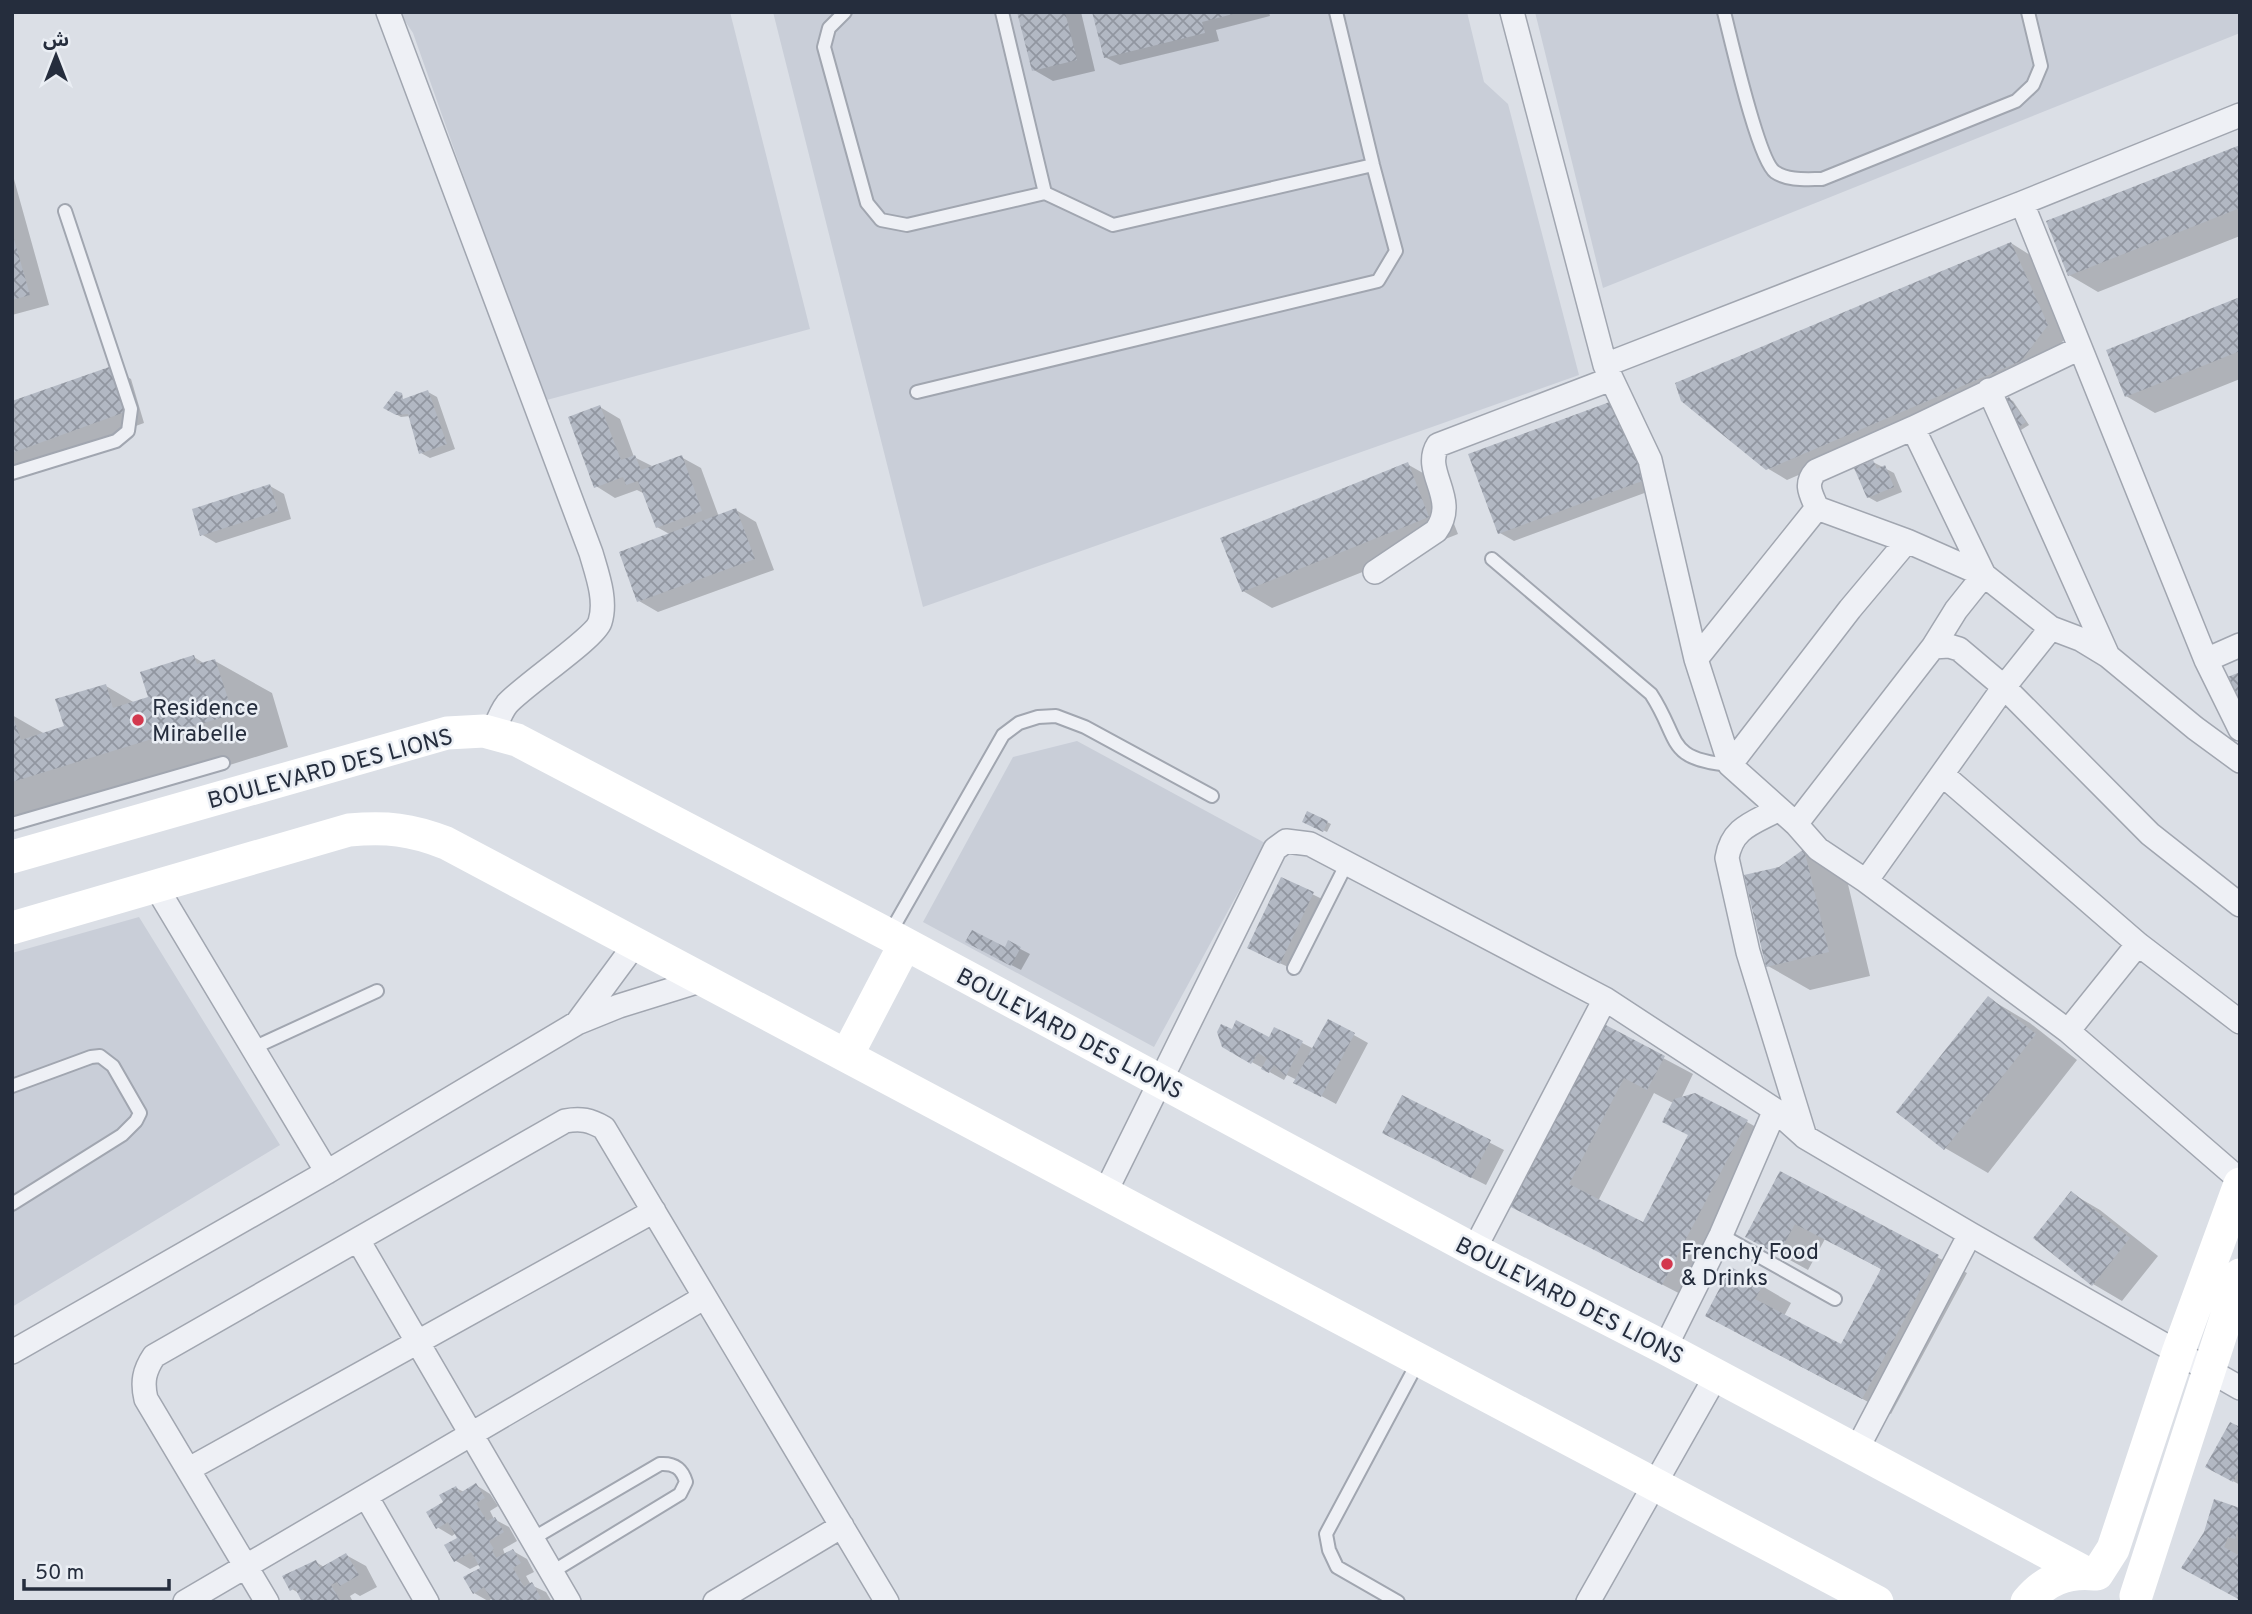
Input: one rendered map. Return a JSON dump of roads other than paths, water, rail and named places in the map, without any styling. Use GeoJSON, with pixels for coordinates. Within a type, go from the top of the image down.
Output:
{"type":"FeatureCollection","features":[{"type":"Feature","properties":{"kind":"main road","name":"BOULEVARD DES LIONS"},"geometry":{"type":"LineString","coordinates":[[12,857],[91,818],[187,790],[447,733],[493,733],[517,740],[897,939],[1474,1250],[1665,1348],[1856,1451],[2090,1573],[2119,1581],[2138,1599]]}},
{"type":"Feature","properties":{"kind":"main road"},"geometry":{"type":"LineString","coordinates":[[12,928],[349,830],[404,829],[446,843],[1877,1602]]}},
{"type":"Feature","properties":{"kind":"main road"},"geometry":{"type":"LineString","coordinates":[[847,1055],[897,939]]}},
{"type":"Feature","properties":{"kind":"main road"},"geometry":{"type":"LineString","coordinates":[[2027,1602],[2045,1584],[2057,1578],[2090,1573],[2113,1549],[2178,1353],[2240,1182]]}},
{"type":"Feature","properties":{"kind":"main road"},"geometry":{"type":"LineString","coordinates":[[2138,1599],[2207,1370],[2230,1330],[2240,1275]]}},
{"type":"Feature","properties":{"kind":"street"},"geometry":{"type":"LineString","coordinates":[[388,12],[591,553],[599,583],[602,606],[600,624],[587,638],[508,703],[493,733]]}},
{"type":"Feature","properties":{"kind":"street"},"geometry":{"type":"LineString","coordinates":[[1512,12],[1608,372],[1650,460],[1696,659],[1730,765],[1788,817],[1818,849],[1866,881],[2068,1031],[2240,1182]]}},
{"type":"Feature","properties":{"kind":"street"},"geometry":{"type":"LineString","coordinates":[[1375,572],[1436,531],[1443,521],[1446,509],[1434,462],[1434,451],[1438,444],[2240,115]]}},
{"type":"Feature","properties":{"kind":"street"},"geometry":{"type":"LineString","coordinates":[[2022,203],[2206,660],[2239,726]]}},
{"type":"Feature","properties":{"kind":"street"},"geometry":{"type":"LineString","coordinates":[[2080,348],[1816,471],[1809,479],[1809,488],[1817,508],[1907,541],[1984,575],[2051,628],[2080,639],[2108,656],[2195,728],[2240,761]]}},
{"type":"Feature","properties":{"kind":"street"},"geometry":{"type":"LineString","coordinates":[[1989,390],[2108,656]]}},
{"type":"Feature","properties":{"kind":"street"},"geometry":{"type":"LineString","coordinates":[[1913,428],[1984,575]]}},
{"type":"Feature","properties":{"kind":"street"},"geometry":{"type":"LineString","coordinates":[[1696,659],[1817,508]]}},
{"type":"Feature","properties":{"kind":"street"},"geometry":{"type":"LineString","coordinates":[[1730,765],[1850,609],[1907,541]]}},
{"type":"Feature","properties":{"kind":"street"},"geometry":{"type":"LineString","coordinates":[[1805,1137],[1748,952],[1727,858],[1729,845],[1735,834],[1788,817],[1933,647],[1956,610],[1984,575]]}},
{"type":"Feature","properties":{"kind":"street"},"geometry":{"type":"LineString","coordinates":[[1866,881],[2004,687],[2051,628]]}},
{"type":"Feature","properties":{"kind":"street"},"geometry":{"type":"LineString","coordinates":[[2206,660],[2240,645]]}},
{"type":"Feature","properties":{"kind":"street"},"geometry":{"type":"LineString","coordinates":[[1933,647],[1949,646],[1959,649],[2004,687],[2150,834],[2240,905]]}},
{"type":"Feature","properties":{"kind":"street"},"geometry":{"type":"LineString","coordinates":[[1943,775],[2138,944],[2240,1022]]}},
{"type":"Feature","properties":{"kind":"street"},"geometry":{"type":"LineString","coordinates":[[1105,1193],[1275,849],[1286,841],[1310,844],[1605,999],[1775,1110],[1805,1137],[2240,1388]]}},
{"type":"Feature","properties":{"kind":"street"},"geometry":{"type":"LineString","coordinates":[[155,885],[327,1172]]}},
{"type":"Feature","properties":{"kind":"street"},"geometry":{"type":"LineString","coordinates":[[578,1023],[636,943]]}},
{"type":"Feature","properties":{"kind":"street"},"geometry":{"type":"LineString","coordinates":[[2068,1031],[2138,944]]}},
{"type":"Feature","properties":{"kind":"street"},"geometry":{"type":"LineString","coordinates":[[12,1352],[327,1172],[578,1023],[630,1002],[706,979]]}},
{"type":"Feature","properties":{"kind":"street"},"geometry":{"type":"LineString","coordinates":[[1474,1250],[1605,999]]}},
{"type":"Feature","properties":{"kind":"street"},"geometry":{"type":"LineString","coordinates":[[1665,1348],[1721,1235],[1775,1110]]}},
{"type":"Feature","properties":{"kind":"street"},"geometry":{"type":"LineString","coordinates":[[267,1602],[146,1399],[143,1384],[146,1367],[154,1356],[565,1121],[578,1118],[590,1120],[604,1128],[887,1602]]}},
{"type":"Feature","properties":{"kind":"street"},"geometry":{"type":"LineString","coordinates":[[189,1469],[654,1211]]}},
{"type":"Feature","properties":{"kind":"street"},"geometry":{"type":"LineString","coordinates":[[1856,1451],[1970,1234]]}},
{"type":"Feature","properties":{"kind":"street"},"geometry":{"type":"LineString","coordinates":[[358,1240],[569,1602]]}},
{"type":"Feature","properties":{"kind":"street"},"geometry":{"type":"LineString","coordinates":[[185,1602],[705,1297]]}},
{"type":"Feature","properties":{"kind":"street"},"geometry":{"type":"LineString","coordinates":[[1588,1602],[1716,1376]]}},
{"type":"Feature","properties":{"kind":"street"},"geometry":{"type":"LineString","coordinates":[[366,1496],[427,1602]]}},
{"type":"Feature","properties":{"kind":"street"},"geometry":{"type":"LineString","coordinates":[[715,1602],[842,1526]]}},
{"type":"Feature","properties":{"kind":"lane"},"geometry":{"type":"LineString","coordinates":[[845,12],[829,28],[824,47],[867,203],[881,219],[907,225],[1045,193],[1112,225],[1373,165]]}},
{"type":"Feature","properties":{"kind":"lane"},"geometry":{"type":"LineString","coordinates":[[1002,12],[1045,193]]}},
{"type":"Feature","properties":{"kind":"lane"},"geometry":{"type":"LineString","coordinates":[[917,392],[1378,281],[1396,251],[1336,12]]}},
{"type":"Feature","properties":{"kind":"lane"},"geometry":{"type":"LineString","coordinates":[[1724,12],[1761,148],[1773,171],[1789,178],[1811,179],[1822,179],[2015,101],[2033,85],[2041,66],[2028,12]]}},
{"type":"Feature","properties":{"kind":"lane"},"geometry":{"type":"LineString","coordinates":[[12,473],[116,441],[128,431],[131,409],[65,211]]}},
{"type":"Feature","properties":{"kind":"lane"},"geometry":{"type":"LineString","coordinates":[[1492,559],[1651,694],[1664,713],[1676,745],[1688,756],[1703,763],[1730,765]]}},
{"type":"Feature","properties":{"kind":"lane"},"geometry":{"type":"LineString","coordinates":[[897,939],[1003,735],[1019,723],[1038,717],[1056,716],[1085,727],[1212,796]]}},
{"type":"Feature","properties":{"kind":"lane"},"geometry":{"type":"LineString","coordinates":[[187,790],[223,763]]}},
{"type":"Feature","properties":{"kind":"lane"},"geometry":{"type":"LineString","coordinates":[[12,824],[91,818]]}},
{"type":"Feature","properties":{"kind":"lane"},"geometry":{"type":"LineString","coordinates":[[1294,968],[1347,863]]}},
{"type":"Feature","properties":{"kind":"lane"},"geometry":{"type":"LineString","coordinates":[[253,1048],[377,990]]}},
{"type":"Feature","properties":{"kind":"lane"},"geometry":{"type":"LineString","coordinates":[[12,1086],[100,1056],[113,1066],[140,1113],[122,1135],[12,1204]]}},
{"type":"Feature","properties":{"kind":"lane"},"geometry":{"type":"LineString","coordinates":[[1721,1235],[1835,1300]]}},
{"type":"Feature","properties":{"kind":"lane"},"geometry":{"type":"LineString","coordinates":[[1398,1602],[1336,1567],[1326,1534],[1419,1360]]}},
{"type":"Feature","properties":{"kind":"lane"},"geometry":{"type":"LineString","coordinates":[[532,1539],[660,1464],[670,1463],[684,1474],[686,1482],[680,1494],[552,1572]]}},
{"type":"Feature","properties":{"kind":"place","name":"Residence Mirabelle"},"geometry":{"type":"Point","coordinates":[138,720]}},
{"type":"Feature","properties":{"kind":"place","name":"Frenchy Food & Drinks"},"geometry":{"type":"Point","coordinates":[1667,1264]}}]}
